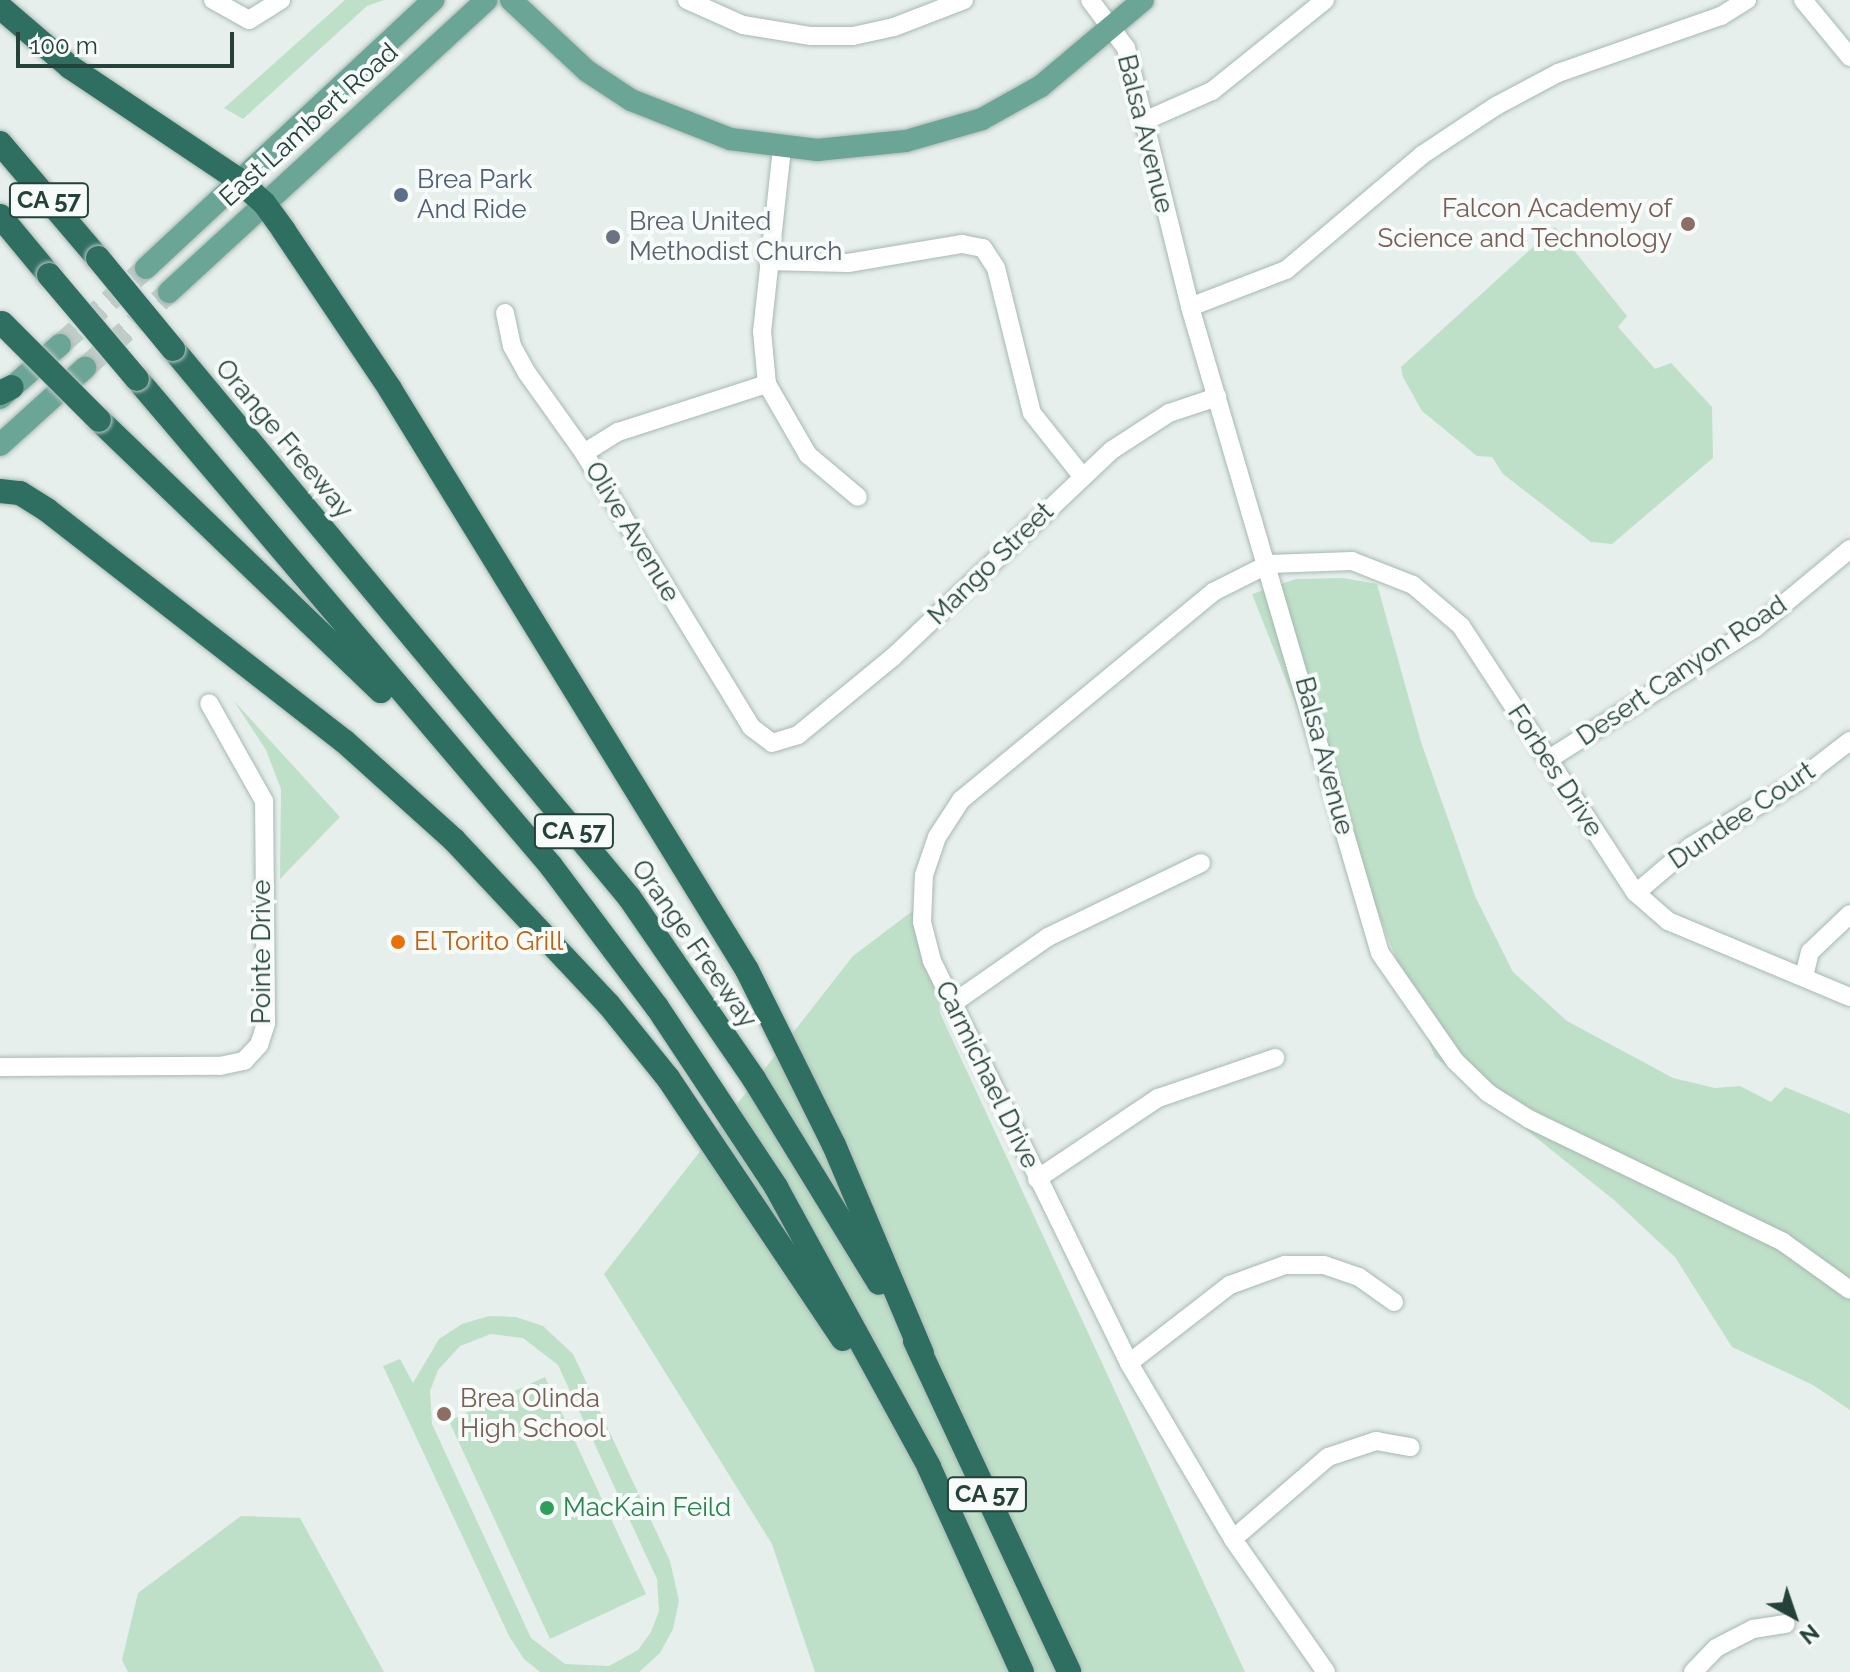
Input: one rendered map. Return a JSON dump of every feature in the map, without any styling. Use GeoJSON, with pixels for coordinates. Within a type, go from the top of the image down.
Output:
{"type":"FeatureCollection","features":[{"type":"Feature","properties":{"kind":"highway"},"geometry":{"type":"LineString","coordinates":[[0,7],[70,67],[236,178],[264,203],[390,389],[747,970],[834,1145],[922,1353]]}},
{"type":"Feature","properties":{"kind":"highway","name":"Orange Freeway"},"geometry":{"type":"LineString","coordinates":[[0,143],[629,897],[754,1079],[922,1353],[1069,1672]]}},
{"type":"Feature","properties":{"kind":"highway","name":"CA 57"},"geometry":{"type":"LineString","coordinates":[[0,216],[490,800],[551,866],[657,1007],[768,1174],[929,1467],[1022,1672]]}},
{"type":"Feature","properties":{"kind":"highway"},"geometry":{"type":"LineString","coordinates":[[1,322],[490,800]]}},
{"type":"Feature","properties":{"kind":"highway"},"geometry":{"type":"LineString","coordinates":[[0,491],[20,493],[47,510],[344,741],[454,840],[609,1005],[668,1078],[929,1467]]}},
{"type":"Feature","properties":{"kind":"main road","name":"East Lambert Road"},"geometry":{"type":"LineString","coordinates":[[146,268],[236,178],[433,0]]}},
{"type":"Feature","properties":{"kind":"main road","name":"East Lambert Road"},"geometry":{"type":"LineString","coordinates":[[169,292],[486,0]]}},
{"type":"Feature","properties":{"kind":"main road"},"geometry":{"type":"LineString","coordinates":[[511,0],[587,71],[631,100],[704,130],[782,148],[906,141],[971,123],[1041,86],[1143,0]]}},
{"type":"Feature","properties":{"kind":"main road"},"geometry":{"type":"LineString","coordinates":[[4,392],[60,345]]}},
{"type":"Feature","properties":{"kind":"main road"},"geometry":{"type":"LineString","coordinates":[[0,445],[85,368]]}},
{"type":"Feature","properties":{"kind":"street"},"geometry":{"type":"LineString","coordinates":[[213,0],[249,20],[281,0]]}},
{"type":"Feature","properties":{"kind":"street"},"geometry":{"type":"LineString","coordinates":[[687,0],[743,25],[811,36],[894,27],[964,0]]}},
{"type":"Feature","properties":{"kind":"street","name":"Balsa Avenue"},"geometry":{"type":"LineString","coordinates":[[1090,0],[1126,48],[1190,307],[1269,564],[1380,953],[1455,1061],[1488,1093],[1529,1119],[1769,1235],[1850,1290]]}},
{"type":"Feature","properties":{"kind":"street"},"geometry":{"type":"LineString","coordinates":[[1142,122],[1212,91],[1325,0]]}},
{"type":"Feature","properties":{"kind":"street"},"geometry":{"type":"LineString","coordinates":[[1190,307],[1286,270],[1422,155],[1496,106],[1558,73],[1721,16],[1747,0]]}},
{"type":"Feature","properties":{"kind":"street"},"geometry":{"type":"LineString","coordinates":[[1803,0],[1848,49]]}},
{"type":"Feature","properties":{"kind":"street"},"geometry":{"type":"LineString","coordinates":[[782,148],[762,331],[767,384],[789,430],[808,455],[858,497]]}},
{"type":"Feature","properties":{"kind":"street"},"geometry":{"type":"LineString","coordinates":[[768,261],[848,263],[962,244],[983,248],[996,268],[1032,413],[1082,476]]}},
{"type":"Feature","properties":{"kind":"street","name":"Olive Avenue"},"geometry":{"type":"LineString","coordinates":[[505,313],[512,346],[527,373],[584,453],[751,727],[772,743]]}},
{"type":"Feature","properties":{"kind":"street"},"geometry":{"type":"LineString","coordinates":[[584,453],[618,432],[767,384]]}},
{"type":"Feature","properties":{"kind":"street","name":"Mango Street"},"geometry":{"type":"LineString","coordinates":[[772,743],[798,735],[893,657],[1082,476],[1136,432],[1217,397]]}},
{"type":"Feature","properties":{"kind":"street","name":"Desert Canyon Road"},"geometry":{"type":"LineString","coordinates":[[1549,759],[1755,628],[1850,549]]}},
{"type":"Feature","properties":{"kind":"street","name":"Forbes Drive"},"geometry":{"type":"LineString","coordinates":[[1269,564],[1352,561],[1386,570],[1423,591],[1461,626],[1636,893],[1668,921],[1850,997]]}},
{"type":"Feature","properties":{"kind":"street","name":"Carmichael Drive"},"geometry":{"type":"LineString","coordinates":[[1269,564],[1185,612],[961,800],[937,837],[924,875],[922,922],[932,961],[952,1004],[1129,1363],[1233,1539],[1326,1672]]}},
{"type":"Feature","properties":{"kind":"street","name":"Pointe Drive"},"geometry":{"type":"LineString","coordinates":[[0,1067],[220,1066],[244,1061],[259,1045],[266,1023],[264,801],[209,703]]}},
{"type":"Feature","properties":{"kind":"street","name":"Dundee Court"},"geometry":{"type":"LineString","coordinates":[[1636,893],[1690,847],[1798,781],[1850,741]]}},
{"type":"Feature","properties":{"kind":"street"},"geometry":{"type":"LineString","coordinates":[[952,1004],[1048,937],[1201,863]]}},
{"type":"Feature","properties":{"kind":"street"},"geometry":{"type":"LineString","coordinates":[[1804,976],[1810,952],[1850,914]]}},
{"type":"Feature","properties":{"kind":"street"},"geometry":{"type":"LineString","coordinates":[[1037,1179],[1158,1098],[1275,1058]]}},
{"type":"Feature","properties":{"kind":"street"},"geometry":{"type":"LineString","coordinates":[[1129,1363],[1230,1285],[1285,1265],[1324,1265],[1359,1277],[1394,1302]]}},
{"type":"Feature","properties":{"kind":"street"},"geometry":{"type":"LineString","coordinates":[[1233,1539],[1328,1457],[1376,1441],[1410,1447]]}},
{"type":"Feature","properties":{"kind":"street"},"geometry":{"type":"LineString","coordinates":[[1693,1672],[1716,1648],[1753,1629],[1786,1624]]}},
{"type":"Feature","properties":{"kind":"green space"},"geometry":{"type":"Polygon","coordinates":[[[345,0],[384,0],[367,6],[243,119],[224,108],[345,0]]]}},
{"type":"Feature","properties":{"kind":"green space"},"geometry":{"type":"Polygon","coordinates":[[[1555,227],[1627,316],[1618,327],[1655,369],[1671,363],[1712,407],[1713,458],[1612,544],[1591,542],[1503,474],[1492,457],[1477,456],[1422,411],[1403,377],[1401,367],[1555,227]]]}},
{"type":"Feature","properties":{"kind":"green space"},"geometry":{"type":"Polygon","coordinates":[[[1343,578],[1377,584],[1421,742],[1475,896],[1513,972],[1567,1021],[1673,1078],[1715,1088],[1740,1086],[1771,1102],[1785,1087],[1850,1114],[1850,1410],[1813,1385],[1732,1347],[1675,1257],[1614,1200],[1435,1057],[1252,594],[1296,579],[1343,578]]]}},
{"type":"Feature","properties":{"kind":"green space"},"geometry":{"type":"Polygon","coordinates":[[[234,701],[340,817],[280,879],[281,789],[266,750],[234,701]]]}},
{"type":"Feature","properties":{"kind":"green space"},"geometry":{"type":"Polygon","coordinates":[[[927,900],[940,1013],[1245,1672],[815,1672],[772,1544],[604,1274],[853,956],[927,900]]]}},
{"type":"Feature","properties":{"kind":"green space"},"geometry":{"type":"Polygon","coordinates":[[[489,1316],[516,1317],[543,1326],[573,1354],[670,1561],[679,1601],[673,1629],[660,1653],[639,1672],[540,1672],[524,1659],[509,1636],[383,1366],[400,1359],[413,1383],[439,1339],[462,1324],[489,1316]],[[491,1334],[460,1346],[438,1370],[430,1391],[432,1424],[531,1638],[565,1664],[609,1666],[638,1650],[651,1632],[659,1611],[657,1579],[558,1365],[523,1338],[491,1334]]]}},
{"type":"Feature","properties":{"kind":"green space","name":"MacKain Feild"},"geometry":{"type":"Polygon","coordinates":[[[545,1377],[646,1594],[550,1639],[449,1421],[545,1377]]]}},
{"type":"Feature","properties":{"kind":"green space"},"geometry":{"type":"Polygon","coordinates":[[[241,1516],[300,1518],[384,1672],[128,1672],[122,1660],[138,1593],[241,1516]]]}},
{"type":"Feature","properties":{"kind":"tunnel"},"geometry":{"type":"LineString","coordinates":[[60,345],[146,268]]}},
{"type":"Feature","properties":{"kind":"tunnel"},"geometry":{"type":"LineString","coordinates":[[85,368],[169,292]]}},
{"type":"Feature","properties":{"kind":"place","name":"Brea Park And Ride"},"geometry":{"type":"Point","coordinates":[401,195]}},
{"type":"Feature","properties":{"kind":"place","name":"Falcon Academy of Science and Technology"},"geometry":{"type":"Point","coordinates":[1688,224]}},
{"type":"Feature","properties":{"kind":"place","name":"Brea United Methodist Church"},"geometry":{"type":"Point","coordinates":[613,237]}},
{"type":"Feature","properties":{"kind":"place","name":"El Torito Grill"},"geometry":{"type":"Point","coordinates":[398,942]}},
{"type":"Feature","properties":{"kind":"place","name":"Brea Olinda High School"},"geometry":{"type":"Point","coordinates":[444,1414]}},
{"type":"Feature","properties":{"kind":"place","name":"MacKain Feild"},"geometry":{"type":"Point","coordinates":[547,1508]}}]}
